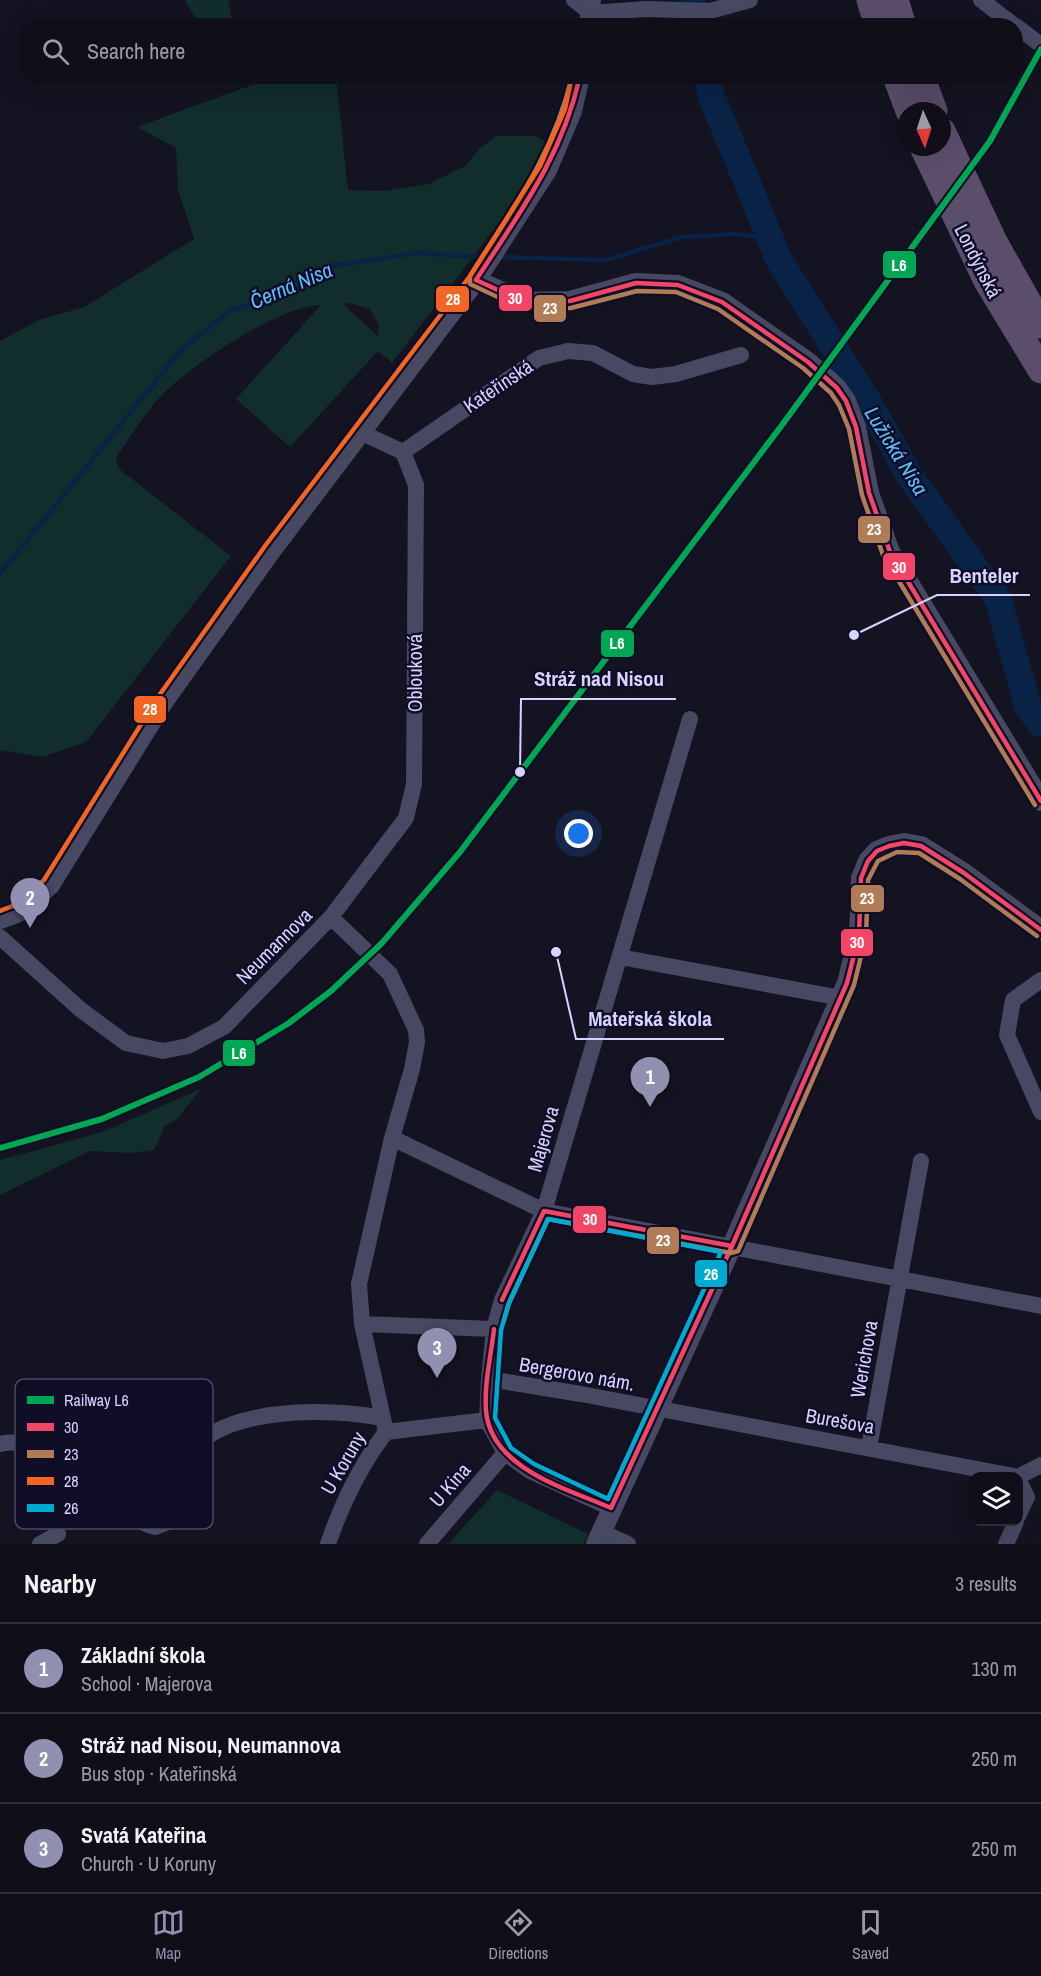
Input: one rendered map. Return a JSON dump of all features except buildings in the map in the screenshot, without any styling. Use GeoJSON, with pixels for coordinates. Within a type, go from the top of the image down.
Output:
{"type":"FeatureCollection","features":[{"type":"Feature","properties":{"kind":"highway"},"geometry":{"type":"LineString","coordinates":[[870,0],[876,18]]}},
{"type":"Feature","properties":{"kind":"highway"},"geometry":{"type":"LineString","coordinates":[[895,0],[901,18]]}},
{"type":"Feature","properties":{"kind":"highway"},"geometry":{"type":"LineString","coordinates":[[899,84],[906,102]]}},
{"type":"Feature","properties":{"kind":"highway"},"geometry":{"type":"LineString","coordinates":[[924,84],[931,102]]}},
{"type":"Feature","properties":{"kind":"highway","name":"Londýnská"},"geometry":{"type":"LineString","coordinates":[[951,149],[994,242],[1041,325]]}},
{"type":"Feature","properties":{"kind":"highway","name":"Londýnská"},"geometry":{"type":"LineString","coordinates":[[927,156],[987,281],[1041,370]]}},
{"type":"Feature","properties":{"kind":"street"},"geometry":{"type":"LineString","coordinates":[[574,0],[590,13],[675,9],[710,11],[750,0]]}},
{"type":"Feature","properties":{"kind":"street"},"geometry":{"type":"LineString","coordinates":[[981,0],[1005,18]]}},
{"type":"Feature","properties":{"kind":"street"},"geometry":{"type":"LineString","coordinates":[[1023,32],[1041,45]]}},
{"type":"Feature","properties":{"kind":"street"},"geometry":{"type":"LineString","coordinates":[[0,919],[19,912],[50,885],[164,701],[360,432],[477,280],[547,170],[572,111],[578,84]]}},
{"type":"Feature","properties":{"kind":"street"},"geometry":{"type":"LineString","coordinates":[[477,280],[524,302],[570,301],[636,283],[678,285],[723,302],[808,362],[846,401],[856,427],[869,493],[890,552],[1041,801]]}},
{"type":"Feature","properties":{"kind":"street","name":"Kateřinská"},"geometry":{"type":"LineString","coordinates":[[402,452],[539,358],[568,351],[593,353],[633,374],[652,377],[676,374],[741,355]]}},
{"type":"Feature","properties":{"kind":"street"},"geometry":{"type":"LineString","coordinates":[[360,432],[402,452]]}},
{"type":"Feature","properties":{"kind":"street","name":"Oblouková"},"geometry":{"type":"LineString","coordinates":[[331,918],[397,834],[411,805],[414,784],[416,485],[402,452]]}},
{"type":"Feature","properties":{"kind":"street","name":"Majerova"},"geometry":{"type":"LineString","coordinates":[[487,1420],[494,1329],[502,1300],[544,1211],[690,719]]}},
{"type":"Feature","properties":{"kind":"street"},"geometry":{"type":"LineString","coordinates":[[628,1544],[599,1538],[732,1246],[841,998],[856,951],[859,892],[863,869],[872,856],[889,846],[912,844],[930,851],[1041,930]]}},
{"type":"Feature","properties":{"kind":"street","name":"Neumannova"},"geometry":{"type":"LineString","coordinates":[[0,937],[81,1010],[126,1043],[162,1051],[188,1046],[224,1027],[331,918],[390,974],[416,1030],[417,1042],[412,1069],[392,1138],[359,1284],[362,1324],[384,1426]]}},
{"type":"Feature","properties":{"kind":"street"},"geometry":{"type":"LineString","coordinates":[[620,957],[841,998]]}},
{"type":"Feature","properties":{"kind":"street"},"geometry":{"type":"LineString","coordinates":[[1041,980],[1013,1000],[1007,1035],[1041,1112]]}},
{"type":"Feature","properties":{"kind":"street"},"geometry":{"type":"LineString","coordinates":[[392,1138],[544,1211],[1041,1306]]}},
{"type":"Feature","properties":{"kind":"street","name":"Werichova"},"geometry":{"type":"LineString","coordinates":[[869,1448],[921,1161]]}},
{"type":"Feature","properties":{"kind":"street"},"geometry":{"type":"LineString","coordinates":[[362,1324],[494,1329]]}},
{"type":"Feature","properties":{"kind":"street","name":"Bergerovo nám."},"geometry":{"type":"LineString","coordinates":[[489,1379],[658,1410]]}},
{"type":"Feature","properties":{"kind":"street"},"geometry":{"type":"LineString","coordinates":[[213,1435],[241,1422],[323,1410],[384,1426]]}},
{"type":"Feature","properties":{"kind":"street","name":"Burešova"},"geometry":{"type":"LineString","coordinates":[[658,1410],[991,1472]]}},
{"type":"Feature","properties":{"kind":"street"},"geometry":{"type":"LineString","coordinates":[[487,1420],[505,1453],[530,1471],[611,1508]]}},
{"type":"Feature","properties":{"kind":"street","name":"U Koruny"},"geometry":{"type":"LineString","coordinates":[[328,1544],[353,1482],[384,1426],[487,1420]]}},
{"type":"Feature","properties":{"kind":"street"},"geometry":{"type":"LineString","coordinates":[[0,1444],[15,1443]]}},
{"type":"Feature","properties":{"kind":"street","name":"U Kina"},"geometry":{"type":"LineString","coordinates":[[427,1544],[505,1453]]}},
{"type":"Feature","properties":{"kind":"street"},"geometry":{"type":"LineString","coordinates":[[1023,1474],[1041,1465]]}},
{"type":"Feature","properties":{"kind":"street"},"geometry":{"type":"LineString","coordinates":[[1023,1489],[1027,1497],[1023,1505]]}},
{"type":"Feature","properties":{"kind":"street"},"geometry":{"type":"LineString","coordinates":[[1006,1544],[1014,1526]]}},
{"type":"Feature","properties":{"kind":"street"},"geometry":{"type":"LineString","coordinates":[[40,1544],[58,1534]]}},
{"type":"Feature","properties":{"kind":"green space"},"geometry":{"type":"Polygon","coordinates":[[[185,0],[228,0],[232,18],[195,18],[185,0]]]}},
{"type":"Feature","properties":{"kind":"green space"},"geometry":{"type":"Polygon","coordinates":[[[255,84],[337,84],[348,190],[382,191],[429,184],[465,166],[479,149],[496,136],[535,136],[548,142],[540,169],[392,363],[378,351],[290,447],[236,399],[321,305],[303,308],[260,326],[194,368],[156,401],[116,457],[118,468],[231,556],[86,742],[43,757],[0,750],[0,341],[39,320],[84,307],[194,239],[178,190],[176,148],[137,127],[255,84]],[[349,303],[343,304],[378,336],[379,326],[370,309],[349,303]]]}},
{"type":"Feature","properties":{"kind":"green space"},"geometry":{"type":"Polygon","coordinates":[[[201,1089],[177,1119],[165,1126],[154,1150],[130,1153],[90,1151],[0,1195],[0,1160],[102,1132],[201,1089]]]}},
{"type":"Feature","properties":{"kind":"green space"},"geometry":{"type":"Polygon","coordinates":[[[497,1490],[588,1534],[584,1544],[448,1544],[497,1490]]]}},
{"type":"Feature","properties":{"kind":"waterway","name":"Lužická Nisa"},"geometry":{"type":"LineString","coordinates":[[691,0],[695,18]]}},
{"type":"Feature","properties":{"kind":"waterway","name":"Lužická Nisa"},"geometry":{"type":"LineString","coordinates":[[709,84],[711,95],[779,260],[870,405],[909,475],[998,599],[1028,707],[1041,724]]}},
{"type":"Feature","properties":{"kind":"waterway","name":"Černá Nisa"},"geometry":{"type":"LineString","coordinates":[[498,257],[606,260],[682,237],[737,234],[770,238]]}},
{"type":"Feature","properties":{"kind":"waterway","name":"Černá Nisa"},"geometry":{"type":"LineString","coordinates":[[0,574],[180,351],[230,311],[300,287],[334,266],[415,253],[484,257]]}},
{"type":"Feature","properties":{"kind":"rail line","name":"L6"},"geometry":{"type":"LineString","coordinates":[[1023,81],[1041,49]]}},
{"type":"Feature","properties":{"kind":"rail line","name":"L6"},"geometry":{"type":"LineString","coordinates":[[0,1148],[102,1119],[199,1077],[289,1023],[331,991],[382,943],[460,852],[782,425],[990,141],[1022,84]]}},
{"type":"Feature","properties":{"kind":"transit line","name":"23"},"geometry":{"type":"LineString","coordinates":[[570,84],[543,156],[516,204],[470,276],[470,284],[523,309],[571,308],[637,291],[676,292],[718,309],[803,368],[831,393],[849,429],[862,495],[883,555],[1035,805]]}},
{"type":"Feature","properties":{"kind":"transit line","name":"28"},"geometry":{"type":"LineString","coordinates":[[0,911],[15,905],[44,880],[158,697],[265,546],[470,276],[540,166],[565,109],[570,84]]}},
{"type":"Feature","properties":{"kind":"transit line","name":"30"},"geometry":{"type":"LineString","coordinates":[[578,84],[551,158],[538,183],[476,280],[524,302],[570,301],[636,283],[678,285],[722,302],[808,362],[837,388],[846,401],[856,427],[869,493],[890,552],[1041,801]]}},
{"type":"Feature","properties":{"kind":"transit line","name":"30"},"geometry":{"type":"LineString","coordinates":[[494,1329],[487,1380],[486,1411],[491,1431],[502,1448],[516,1462],[534,1474],[611,1508],[732,1246],[847,983],[859,935],[861,878],[868,861],[877,851],[889,846],[904,843],[921,846],[964,873],[1041,930]]}},
{"type":"Feature","properties":{"kind":"transit line","name":"23"},"geometry":{"type":"LineString","coordinates":[[504,1320],[509,1303],[548,1219],[731,1253],[738,1251],[854,985],[866,936],[868,880],[878,861],[897,852],[919,853],[960,879],[1037,936]]}},
{"type":"Feature","properties":{"kind":"transit line","name":"30"},"geometry":{"type":"LineString","coordinates":[[502,1300],[544,1211],[732,1246]]}},
{"type":"Feature","properties":{"kind":"transit line","name":"26"},"geometry":{"type":"LineString","coordinates":[[548,1219],[721,1252],[608,1499],[534,1464],[511,1448],[495,1418],[501,1330],[509,1303],[548,1219]]}},
{"type":"Feature","properties":{"kind":"place","name":"Benteler"},"geometry":{"type":"Point","coordinates":[854,635]}},
{"type":"Feature","properties":{"kind":"place","name":"Stráž nad Nisou"},"geometry":{"type":"Point","coordinates":[520,772]}},
{"type":"Feature","properties":{"kind":"place","name":"Stráž nad Nisou, Neumannova"},"geometry":{"type":"Point","coordinates":[30,928]}},
{"type":"Feature","properties":{"kind":"place","name":"Mateřská škola"},"geometry":{"type":"Point","coordinates":[556,952]}},
{"type":"Feature","properties":{"kind":"place","name":"Základní škola"},"geometry":{"type":"Point","coordinates":[650,1107]}},
{"type":"Feature","properties":{"kind":"place","name":"Svatá Kateřina"},"geometry":{"type":"Point","coordinates":[437,1378]}}]}
